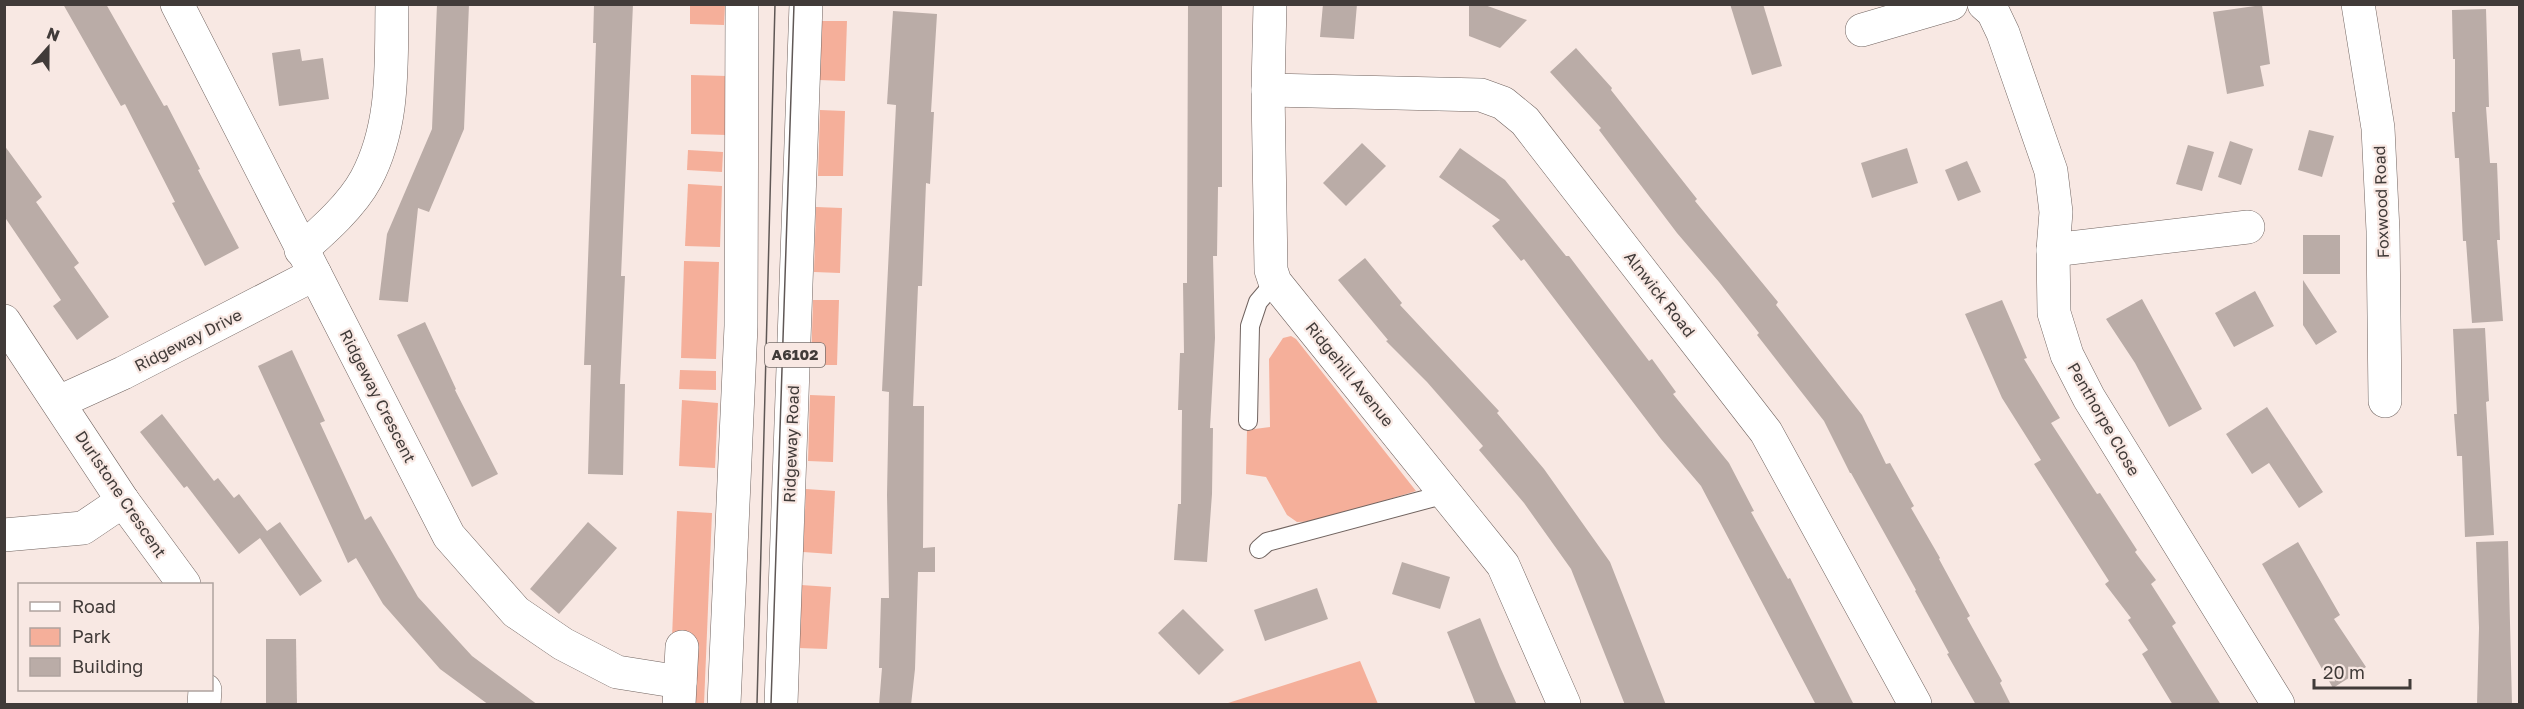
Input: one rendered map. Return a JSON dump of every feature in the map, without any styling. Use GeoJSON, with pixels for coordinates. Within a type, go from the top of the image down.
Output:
{"type":"FeatureCollection","features":[{"type":"Feature","properties":{"kind":"main road","name":"Ridgeway Crescent"},"geometry":{"type":"LineString","coordinates":[[177,4],[449,537],[516,612],[563,644],[617,672],[679,694],[682,647]]}},
{"type":"Feature","properties":{"kind":"main road","name":"Ridgeway Drive"},"geometry":{"type":"LineString","coordinates":[[59,402],[123,373],[308,262],[328,226],[365,180],[383,138],[390,97],[392,4]]}},
{"type":"Feature","properties":{"kind":"main road","name":"A6102"},"geometry":{"type":"LineString","coordinates":[[724,705],[741,326],[742,4]]}},
{"type":"Feature","properties":{"kind":"main road","name":"Ridgeway Road"},"geometry":{"type":"LineString","coordinates":[[782,705],[806,4]]}},
{"type":"Feature","properties":{"kind":"main road"},"geometry":{"type":"LineString","coordinates":[[1270,4],[1268,90],[1271,270],[1275,282]]}},
{"type":"Feature","properties":{"kind":"main road"},"geometry":{"type":"LineString","coordinates":[[1862,30],[1951,4]]}},
{"type":"Feature","properties":{"kind":"main road","name":"Penthorpe Close"},"geometry":{"type":"LineString","coordinates":[[1984,4],[1993,12],[2003,33],[2051,171],[2056,212],[2053,250],[2054,313],[2067,355],[2089,398],[2278,705]]}},
{"type":"Feature","properties":{"kind":"main road","name":"Foxwood Road"},"geometry":{"type":"LineString","coordinates":[[2358,4],[2378,128],[2383,231],[2385,401]]}},
{"type":"Feature","properties":{"kind":"main road","name":"Alnwick Road"},"geometry":{"type":"LineString","coordinates":[[1268,90],[1481,95],[1503,104],[1525,121],[1766,432],[1916,705]]}},
{"type":"Feature","properties":{"kind":"main road"},"geometry":{"type":"LineString","coordinates":[[2053,250],[2248,227]]}},
{"type":"Feature","properties":{"kind":"main road","name":"Ridgehill Avenue"},"geometry":{"type":"LineString","coordinates":[[1275,282],[1503,565],[1564,705]]}},
{"type":"Feature","properties":{"kind":"main road","name":"Durlstone Crescent"},"geometry":{"type":"LineString","coordinates":[[4,321],[123,501],[183,583]]}},
{"type":"Feature","properties":{"kind":"main road"},"geometry":{"type":"LineString","coordinates":[[4,535],[83,528],[123,501]]}},
{"type":"Feature","properties":{"kind":"lane"},"geometry":{"type":"LineString","coordinates":[[1248,421],[1250,326],[1258,302],[1275,282]]}},
{"type":"Feature","properties":{"kind":"lane"},"geometry":{"type":"LineString","coordinates":[[1259,549],[1267,542],[1446,494]]}},
{"type":"Feature","properties":{"kind":"green space"},"geometry":{"type":"Polygon","coordinates":[[[690,5],[725,5],[724,25],[690,24],[690,5]]]}},
{"type":"Feature","properties":{"kind":"green space"},"geometry":{"type":"Polygon","coordinates":[[[821,21],[847,21],[845,81],[819,80],[821,21]]]}},
{"type":"Feature","properties":{"kind":"green space"},"geometry":{"type":"Polygon","coordinates":[[[691,75],[727,76],[727,135],[691,134],[691,75]]]}},
{"type":"Feature","properties":{"kind":"green space"},"geometry":{"type":"Polygon","coordinates":[[[820,110],[845,111],[843,176],[818,176],[820,110]]]}},
{"type":"Feature","properties":{"kind":"green space"},"geometry":{"type":"Polygon","coordinates":[[[688,150],[723,152],[722,172],[687,170],[688,150]]]}},
{"type":"Feature","properties":{"kind":"green space"},"geometry":{"type":"Polygon","coordinates":[[[688,184],[722,186],[720,247],[685,246],[688,184]]]}},
{"type":"Feature","properties":{"kind":"green space"},"geometry":{"type":"Polygon","coordinates":[[[816,207],[842,208],[840,273],[814,272],[816,207]]]}},
{"type":"Feature","properties":{"kind":"green space"},"geometry":{"type":"Polygon","coordinates":[[[684,261],[719,262],[716,359],[681,358],[684,261]]]}},
{"type":"Feature","properties":{"kind":"green space"},"geometry":{"type":"Polygon","coordinates":[[[813,300],[839,300],[837,365],[811,365],[813,300]]]}},
{"type":"Feature","properties":{"kind":"green space"},"geometry":{"type":"Polygon","coordinates":[[[1291,336],[1296,339],[1416,491],[1319,521],[1297,522],[1287,515],[1266,477],[1246,474],[1247,430],[1270,427],[1269,359],[1283,338],[1291,336]]]}},
{"type":"Feature","properties":{"kind":"green space"},"geometry":{"type":"Polygon","coordinates":[[[680,370],[716,371],[716,390],[679,389],[680,370]]]}},
{"type":"Feature","properties":{"kind":"green space"},"geometry":{"type":"Polygon","coordinates":[[[810,395],[835,396],[833,462],[808,461],[810,395]]]}},
{"type":"Feature","properties":{"kind":"green space"},"geometry":{"type":"Polygon","coordinates":[[[682,400],[718,403],[715,468],[679,466],[682,400]]]}},
{"type":"Feature","properties":{"kind":"green space"},"geometry":{"type":"Polygon","coordinates":[[[806,489],[835,491],[832,554],[803,552],[806,489]]]}},
{"type":"Feature","properties":{"kind":"green space"},"geometry":{"type":"Polygon","coordinates":[[[677,511],[712,513],[704,704],[691,704],[672,638],[677,511]]]}},
{"type":"Feature","properties":{"kind":"green space"},"geometry":{"type":"Polygon","coordinates":[[[801,585],[831,587],[827,649],[798,648],[801,585]]]}},
{"type":"Feature","properties":{"kind":"green space"},"geometry":{"type":"Polygon","coordinates":[[[1360,661],[1378,704],[1225,704],[1360,661]]]}},
{"type":"Feature","properties":{"kind":"building"},"geometry":{"type":"Polygon","coordinates":[[[63,4],[106,4],[164,106],[167,105],[239,248],[205,266],[125,104],[121,106],[63,4]]]}},
{"type":"Feature","properties":{"kind":"building"},"geometry":{"type":"Polygon","coordinates":[[[437,4],[469,4],[464,129],[429,212],[418,208],[408,302],[379,300],[387,234],[432,129],[437,4]]]}},
{"type":"Feature","properties":{"kind":"building"},"geometry":{"type":"Polygon","coordinates":[[[594,4],[633,4],[621,276],[625,276],[620,384],[625,384],[623,475],[588,474],[591,365],[584,365],[596,43],[593,43],[594,4]]]}},
{"type":"Feature","properties":{"kind":"building"},"geometry":{"type":"Polygon","coordinates":[[[1188,4],[1222,4],[1222,187],[1218,187],[1217,256],[1213,256],[1215,338],[1210,428],[1213,428],[1212,494],[1207,562],[1174,560],[1178,504],[1181,504],[1182,410],[1178,410],[1180,353],[1184,353],[1183,283],[1187,283],[1188,4]]]}},
{"type":"Feature","properties":{"kind":"building"},"geometry":{"type":"Polygon","coordinates":[[[1323,4],[1357,4],[1354,39],[1320,37],[1323,4]]]}},
{"type":"Feature","properties":{"kind":"building"},"geometry":{"type":"Polygon","coordinates":[[[1469,4],[1482,4],[1527,20],[1500,48],[1469,36],[1469,4]]]}},
{"type":"Feature","properties":{"kind":"building"},"geometry":{"type":"Polygon","coordinates":[[[1730,4],[1763,4],[1782,66],[1752,75],[1730,4]]]}},
{"type":"Feature","properties":{"kind":"building"},"geometry":{"type":"Polygon","coordinates":[[[2262,5],[2270,64],[2260,66],[2264,86],[2227,94],[2213,12],[2262,5]]]}},
{"type":"Feature","properties":{"kind":"building"},"geometry":{"type":"Polygon","coordinates":[[[2486,9],[2489,107],[2486,107],[2490,163],[2497,163],[2500,240],[2497,240],[2503,321],[2472,323],[2466,241],[2463,241],[2459,158],[2455,158],[2452,112],[2455,112],[2455,59],[2453,59],[2452,10],[2486,9]]]}},
{"type":"Feature","properties":{"kind":"building"},"geometry":{"type":"Polygon","coordinates":[[[893,11],[937,14],[931,112],[934,112],[930,184],[926,183],[922,286],[918,286],[913,406],[924,406],[923,548],[935,547],[935,572],[918,572],[915,669],[911,705],[879,705],[882,668],[879,668],[881,598],[889,598],[887,495],[889,392],[882,391],[896,105],[887,104],[893,11]]]}},
{"type":"Feature","properties":{"kind":"building"},"geometry":{"type":"Polygon","coordinates":[[[1576,48],[1612,88],[1611,90],[1697,199],[1695,201],[1778,302],[1776,305],[1862,415],[1886,464],[1890,463],[1914,506],[1911,508],[1970,616],[1967,618],[2002,681],[2000,683],[2011,705],[1976,705],[1824,421],[1757,335],[1759,333],[1677,233],[1599,130],[1601,128],[1550,72],[1576,48]]]}},
{"type":"Feature","properties":{"kind":"building"},"geometry":{"type":"Polygon","coordinates":[[[300,49],[302,61],[323,58],[329,99],[279,106],[272,53],[300,49]]]}},
{"type":"Feature","properties":{"kind":"building"},"geometry":{"type":"Polygon","coordinates":[[[2309,130],[2334,136],[2322,177],[2298,170],[2309,130]]]}},
{"type":"Feature","properties":{"kind":"building"},"geometry":{"type":"Polygon","coordinates":[[[2230,141],[2253,149],[2241,185],[2218,177],[2230,141]]]}},
{"type":"Feature","properties":{"kind":"building"},"geometry":{"type":"Polygon","coordinates":[[[1362,143],[1386,166],[1346,206],[1323,183],[1362,143]]]}},
{"type":"Feature","properties":{"kind":"building"},"geometry":{"type":"Polygon","coordinates":[[[4,145],[42,197],[36,202],[79,263],[74,267],[109,317],[77,340],[53,306],[61,300],[4,216],[4,145]]]}},
{"type":"Feature","properties":{"kind":"building"},"geometry":{"type":"Polygon","coordinates":[[[2188,145],[2214,152],[2202,191],[2176,184],[2188,145]]]}},
{"type":"Feature","properties":{"kind":"building"},"geometry":{"type":"Polygon","coordinates":[[[1460,148],[1505,180],[1566,256],[1569,256],[1649,361],[1652,359],[1676,392],[1673,394],[1729,463],[1754,511],[1751,512],[1788,579],[1790,578],[1854,705],[1816,705],[1701,486],[1661,439],[1524,259],[1521,261],[1492,226],[1500,220],[1439,177],[1460,148]]]}},
{"type":"Feature","properties":{"kind":"building"},"geometry":{"type":"Polygon","coordinates":[[[1907,148],[1918,183],[1872,198],[1861,163],[1907,148]]]}},
{"type":"Feature","properties":{"kind":"building"},"geometry":{"type":"Polygon","coordinates":[[[1967,161],[1981,192],[1958,201],[1945,170],[1967,161]]]}},
{"type":"Feature","properties":{"kind":"building"},"geometry":{"type":"Polygon","coordinates":[[[2303,235],[2340,235],[2340,274],[2303,274],[2303,235]]]}},
{"type":"Feature","properties":{"kind":"building"},"geometry":{"type":"Polygon","coordinates":[[[1365,258],[1402,303],[1400,305],[1499,411],[1497,413],[1544,469],[1610,562],[1666,705],[1625,705],[1571,569],[1524,503],[1479,450],[1483,446],[1427,382],[1386,341],[1388,340],[1338,280],[1365,258]]]}},
{"type":"Feature","properties":{"kind":"building"},"geometry":{"type":"Polygon","coordinates":[[[2303,280],[2337,332],[2316,345],[2303,325],[2303,280]]]}},
{"type":"Feature","properties":{"kind":"building"},"geometry":{"type":"Polygon","coordinates":[[[2255,291],[2274,326],[2234,347],[2215,313],[2255,291]]]}},
{"type":"Feature","properties":{"kind":"building"},"geometry":{"type":"Polygon","coordinates":[[[2142,299],[2202,409],[2169,427],[2135,363],[2106,319],[2142,299]]]}},
{"type":"Feature","properties":{"kind":"building"},"geometry":{"type":"Polygon","coordinates":[[[2002,300],[2027,358],[2024,359],[2060,418],[2051,423],[2097,494],[2100,493],[2137,550],[2135,552],[2156,580],[2151,584],[2176,623],[2172,626],[2221,705],[2173,705],[2142,654],[2148,650],[2128,620],[2131,618],[2105,584],[2109,581],[2034,464],[2041,460],[2002,398],[1965,314],[2002,300]]]}},
{"type":"Feature","properties":{"kind":"building"},"geometry":{"type":"Polygon","coordinates":[[[425,322],[455,390],[498,474],[472,487],[397,335],[425,322]]]}},
{"type":"Feature","properties":{"kind":"building"},"geometry":{"type":"Polygon","coordinates":[[[2485,328],[2489,401],[2486,402],[2494,535],[2465,537],[2462,456],[2457,456],[2454,414],[2457,414],[2453,329],[2485,328]]]}},
{"type":"Feature","properties":{"kind":"building"},"geometry":{"type":"Polygon","coordinates":[[[292,350],[325,421],[320,423],[365,520],[371,516],[418,597],[472,656],[538,705],[489,705],[440,669],[383,604],[356,558],[348,563],[258,366],[292,350]]]}},
{"type":"Feature","properties":{"kind":"building"},"geometry":{"type":"Polygon","coordinates":[[[2267,407],[2323,492],[2299,508],[2269,463],[2252,474],[2226,434],[2267,407]]]}},
{"type":"Feature","properties":{"kind":"building"},"geometry":{"type":"Polygon","coordinates":[[[162,414],[214,481],[218,478],[234,498],[239,494],[267,531],[280,522],[322,581],[300,596],[260,538],[239,554],[187,486],[184,488],[140,432],[162,414]]]}},
{"type":"Feature","properties":{"kind":"building"},"geometry":{"type":"Polygon","coordinates":[[[588,522],[617,548],[559,614],[530,589],[588,522]]]}},
{"type":"Feature","properties":{"kind":"building"},"geometry":{"type":"Polygon","coordinates":[[[2508,541],[2512,705],[2477,705],[2479,628],[2476,542],[2508,541]]]}},
{"type":"Feature","properties":{"kind":"building"},"geometry":{"type":"Polygon","coordinates":[[[2298,542],[2340,615],[2334,619],[2366,667],[2333,688],[2262,564],[2298,542]]]}},
{"type":"Feature","properties":{"kind":"building"},"geometry":{"type":"Polygon","coordinates":[[[1402,562],[1450,577],[1440,609],[1392,594],[1402,562]]]}},
{"type":"Feature","properties":{"kind":"building"},"geometry":{"type":"Polygon","coordinates":[[[1317,588],[1328,619],[1265,641],[1254,610],[1317,588]]]}},
{"type":"Feature","properties":{"kind":"building"},"geometry":{"type":"Polygon","coordinates":[[[1183,609],[1224,650],[1199,675],[1158,633],[1183,609]]]}},
{"type":"Feature","properties":{"kind":"building"},"geometry":{"type":"Polygon","coordinates":[[[1480,618],[1517,705],[1476,705],[1447,632],[1480,618]]]}},
{"type":"Feature","properties":{"kind":"building"},"geometry":{"type":"Polygon","coordinates":[[[266,639],[296,639],[297,705],[266,705],[266,639]]]}},
{"type":"Feature","properties":{"kind":"tram line"},"geometry":{"type":"LineString","coordinates":[[757,704],[775,4]]}},
{"type":"Feature","properties":{"kind":"tram line"},"geometry":{"type":"LineString","coordinates":[[771,704],[794,4]]}}]}
